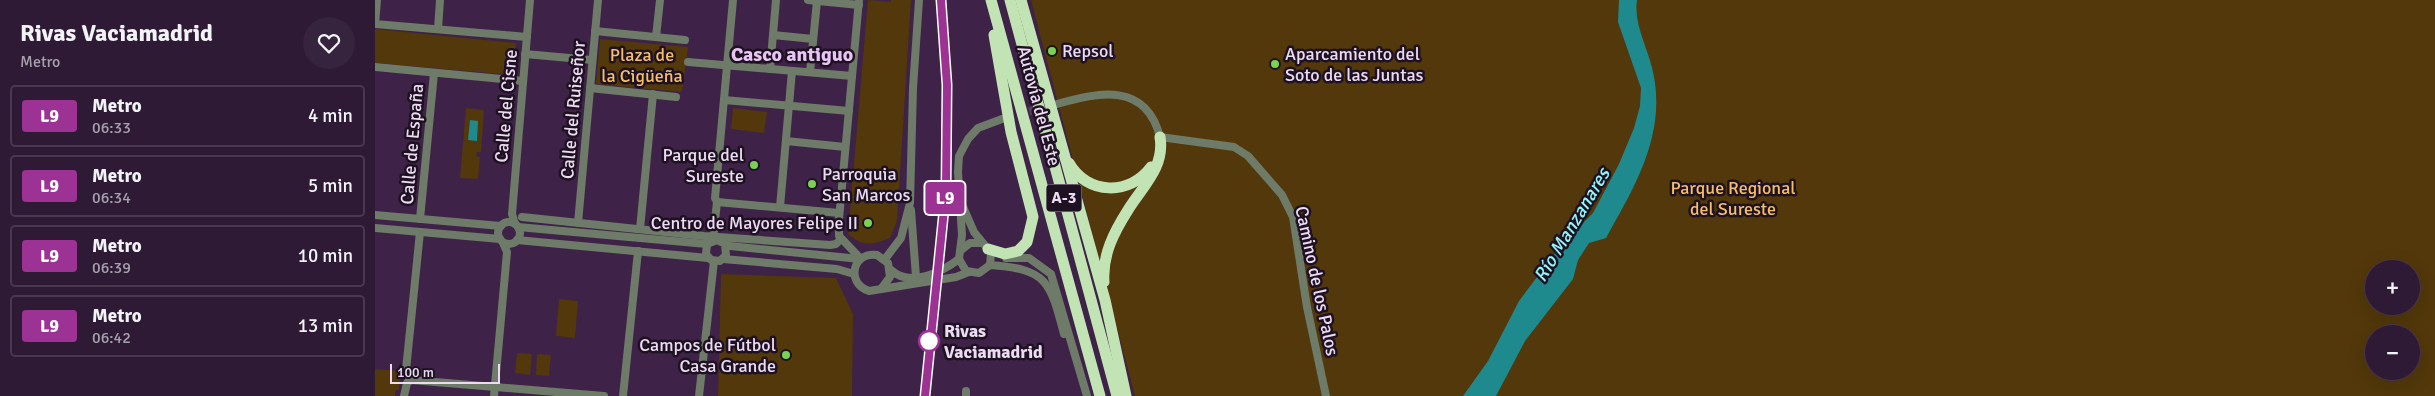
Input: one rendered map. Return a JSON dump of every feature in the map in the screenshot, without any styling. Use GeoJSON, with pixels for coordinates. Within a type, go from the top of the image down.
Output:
{"type":"FeatureCollection","features":[{"type":"Feature","properties":{"kind":"highway","name":"Autovía del Este"},"geometry":{"type":"LineString","coordinates":[[1010,0],[1117,396]]}},
{"type":"Feature","properties":{"kind":"highway"},"geometry":{"type":"LineString","coordinates":[[1021,0],[1105,300],[1127,396]]}},
{"type":"Feature","properties":{"kind":"highway","name":"Autovía del Este"},"geometry":{"type":"LineString","coordinates":[[992,3],[1100,396]]}},
{"type":"Feature","properties":{"kind":"highway"},"geometry":{"type":"LineString","coordinates":[[987,249],[1005,254],[1018,251],[1027,242],[1033,217],[1011,132],[992,23],[992,3]]}},
{"type":"Feature","properties":{"kind":"highway"},"geometry":{"type":"LineString","coordinates":[[1061,145],[1076,174],[1089,183],[1102,188],[1117,188],[1130,185],[1145,175],[1154,163],[1161,137]]}},
{"type":"Feature","properties":{"kind":"highway"},"geometry":{"type":"LineString","coordinates":[[1105,300],[1103,267],[1112,238],[1129,209],[1153,175],[1162,148],[1161,137]]}},
{"type":"Feature","properties":{"kind":"street"},"geometry":{"type":"LineString","coordinates":[[377,0],[375,24],[527,37]]}},
{"type":"Feature","properties":{"kind":"street"},"geometry":{"type":"LineString","coordinates":[[437,29],[440,0]]}},
{"type":"Feature","properties":{"kind":"street","name":"Calle del Cisne"},"geometry":{"type":"LineString","coordinates":[[510,225],[530,0]]}},
{"type":"Feature","properties":{"kind":"street","name":"Calle del Ruiseñor"},"geometry":{"type":"LineString","coordinates":[[578,223],[598,0]]}},
{"type":"Feature","properties":{"kind":"street"},"geometry":{"type":"LineString","coordinates":[[656,37],[660,0]]}},
{"type":"Feature","properties":{"kind":"street"},"geometry":{"type":"LineString","coordinates":[[699,396],[711,260],[706,254],[711,240],[717,202],[715,198],[733,0]]}},
{"type":"Feature","properties":{"kind":"street"},"geometry":{"type":"LineString","coordinates":[[770,69],[776,0]]}},
{"type":"Feature","properties":{"kind":"street"},"geometry":{"type":"LineString","coordinates":[[808,0],[859,2],[839,213],[839,236],[860,258]]}},
{"type":"Feature","properties":{"kind":"street"},"geometry":{"type":"LineString","coordinates":[[916,277],[910,203],[913,88],[919,0]]}},
{"type":"Feature","properties":{"kind":"street"},"geometry":{"type":"LineString","coordinates":[[810,72],[817,1]]}},
{"type":"Feature","properties":{"kind":"street"},"geometry":{"type":"LineString","coordinates":[[595,31],[685,40]]}},
{"type":"Feature","properties":{"kind":"street"},"geometry":{"type":"LineString","coordinates":[[773,35],[813,39]]}},
{"type":"Feature","properties":{"kind":"street"},"geometry":{"type":"LineString","coordinates":[[525,54],[592,60]]}},
{"type":"Feature","properties":{"kind":"street"},"geometry":{"type":"LineString","coordinates":[[688,62],[852,76]]}},
{"type":"Feature","properties":{"kind":"street"},"geometry":{"type":"LineString","coordinates":[[375,67],[523,81]]}},
{"type":"Feature","properties":{"kind":"street"},"geometry":{"type":"LineString","coordinates":[[780,207],[792,71]]}},
{"type":"Feature","properties":{"kind":"street","name":"Calle de España"},"geometry":{"type":"LineString","coordinates":[[420,219],[434,73]]}},
{"type":"Feature","properties":{"kind":"street"},"geometry":{"type":"LineString","coordinates":[[590,88],[676,97]]}},
{"type":"Feature","properties":{"kind":"street"},"geometry":{"type":"LineString","coordinates":[[1057,104],[1103,93],[1123,96],[1141,105],[1151,115],[1161,137]]}},
{"type":"Feature","properties":{"kind":"street"},"geometry":{"type":"LineString","coordinates":[[640,229],[653,94]]}},
{"type":"Feature","properties":{"kind":"street"},"geometry":{"type":"LineString","coordinates":[[724,100],[849,111]]}},
{"type":"Feature","properties":{"kind":"street"},"geometry":{"type":"LineString","coordinates":[[1002,119],[978,128],[968,138],[961,150],[957,172],[961,202],[961,250],[959,259],[963,268],[969,272],[979,273],[989,265],[1014,266],[1035,274],[1049,286],[1081,396]]}},
{"type":"Feature","properties":{"kind":"street","name":"Camino de los Palos"},"geometry":{"type":"LineString","coordinates":[[1161,137],[1234,147],[1248,156],[1282,195],[1293,217],[1307,306],[1326,396]]}},
{"type":"Feature","properties":{"kind":"street"},"geometry":{"type":"LineString","coordinates":[[786,142],[845,147]]}},
{"type":"Feature","properties":{"kind":"street"},"geometry":{"type":"LineString","coordinates":[[717,202],[839,213]]}},
{"type":"Feature","properties":{"kind":"street"},"geometry":{"type":"LineString","coordinates":[[961,202],[987,249],[989,265]]}},
{"type":"Feature","properties":{"kind":"street"},"geometry":{"type":"LineString","coordinates":[[885,259],[901,238],[910,203]]}},
{"type":"Feature","properties":{"kind":"street"},"geometry":{"type":"LineString","coordinates":[[375,215],[711,240],[834,245],[841,239]]}},
{"type":"Feature","properties":{"kind":"street"},"geometry":{"type":"LineString","coordinates":[[522,217],[640,229],[720,241],[725,245],[860,258],[871,254],[885,259],[891,270],[901,277],[916,277],[941,271],[959,259]]}},
{"type":"Feature","properties":{"kind":"street"},"geometry":{"type":"LineString","coordinates":[[494,396],[507,252],[498,235],[510,225]]}},
{"type":"Feature","properties":{"kind":"street"},"geometry":{"type":"LineString","coordinates":[[507,252],[520,236],[510,225]]}},
{"type":"Feature","properties":{"kind":"street"},"geometry":{"type":"LineString","coordinates":[[375,228],[502,241],[638,251],[711,260],[723,259],[837,270],[854,274]]}},
{"type":"Feature","properties":{"kind":"street"},"geometry":{"type":"LineString","coordinates":[[419,232],[406,370],[407,376],[411,380],[604,396]]}},
{"type":"Feature","properties":{"kind":"street"},"geometry":{"type":"LineString","coordinates":[[961,250],[970,243],[987,249],[1003,258],[1029,258],[1051,274],[1087,396]]}},
{"type":"Feature","properties":{"kind":"street"},"geometry":{"type":"LineString","coordinates":[[723,259],[727,250],[725,245]]}},
{"type":"Feature","properties":{"kind":"street"},"geometry":{"type":"LineString","coordinates":[[623,396],[638,251]]}},
{"type":"Feature","properties":{"kind":"street"},"geometry":{"type":"LineString","coordinates":[[860,258],[855,266],[854,274],[857,283],[871,291],[957,278],[969,272]]}},
{"type":"Feature","properties":{"kind":"street"},"geometry":{"type":"LineString","coordinates":[[881,289],[889,281],[891,270]]}},
{"type":"Feature","properties":{"kind":"street"},"geometry":{"type":"LineString","coordinates":[[404,396],[407,383],[411,380]]}},
{"type":"Feature","properties":{"kind":"green space"},"geometry":{"type":"Polygon","coordinates":[[[868,0],[891,2],[891,0],[911,0],[897,221],[890,238],[873,243],[863,243],[848,234],[868,0]]]}},
{"type":"Feature","properties":{"kind":"green space","name":"Parque Regional del Sureste"},"geometry":{"type":"Polygon","coordinates":[[[1031,0],[2435,0],[2435,396],[1135,396],[1031,0]]]}},
{"type":"Feature","properties":{"kind":"green space"},"geometry":{"type":"Polygon","coordinates":[[[375,29],[516,43],[514,75],[375,63],[375,29]]]}},
{"type":"Feature","properties":{"kind":"green space","name":"Plaza de la Cigüeña"},"geometry":{"type":"Polygon","coordinates":[[[600,39],[688,47],[682,92],[596,84],[600,39]]]}},
{"type":"Feature","properties":{"kind":"green space"},"geometry":{"type":"Polygon","coordinates":[[[466,108],[484,110],[481,152],[477,152],[476,156],[480,157],[478,179],[460,178],[466,108]]]}},
{"type":"Feature","properties":{"kind":"green space"},"geometry":{"type":"Polygon","coordinates":[[[733,108],[767,112],[764,133],[731,129],[733,108]]]}},
{"type":"Feature","properties":{"kind":"green space","name":"Campos de Fútbol Casa Grande"},"geometry":{"type":"Polygon","coordinates":[[[721,274],[836,278],[853,314],[852,396],[718,396],[721,274]]]}},
{"type":"Feature","properties":{"kind":"green space"},"geometry":{"type":"Polygon","coordinates":[[[559,299],[578,301],[575,338],[556,336],[559,299]]]}},
{"type":"Feature","properties":{"kind":"green space"},"geometry":{"type":"Polygon","coordinates":[[[517,353],[532,354],[530,375],[515,373],[517,353]]]}},
{"type":"Feature","properties":{"kind":"green space"},"geometry":{"type":"Polygon","coordinates":[[[537,354],[551,355],[549,376],[536,375],[537,354]]]}},
{"type":"Feature","properties":{"kind":"green space"},"geometry":{"type":"Polygon","coordinates":[[[375,369],[400,371],[399,390],[395,390],[395,396],[375,396],[375,369]]]}},
{"type":"Feature","properties":{"kind":"shaded area"},"geometry":{"type":"Polygon","coordinates":[[[1619,0],[1637,0],[1637,19],[1654,77],[1655,120],[1645,161],[1627,200],[1606,238],[1589,243],[1578,260],[1573,279],[1525,341],[1496,396],[1463,396],[1488,361],[1519,301],[1562,244],[1593,213],[1619,164],[1634,128],[1640,106],[1641,88],[1618,22],[1619,0]]]}},
{"type":"Feature","properties":{"kind":"shaded area"},"geometry":{"type":"Polygon","coordinates":[[[470,120],[478,121],[477,141],[468,140],[470,120]]]}},
{"type":"Feature","properties":{"kind":"tunnel"},"geometry":{"type":"LineString","coordinates":[[1006,118],[1055,104]]}},
{"type":"Feature","properties":{"kind":"railway"},"geometry":{"type":"LineString","coordinates":[[925,396],[946,190],[947,85],[941,0]]}},
{"type":"Feature","properties":{"kind":"metro line","name":"L9"},"geometry":{"type":"LineString","coordinates":[[925,396],[946,190],[947,85],[941,0]]}},
{"type":"Feature","properties":{"kind":"place","name":"Repsol"},"geometry":{"type":"Point","coordinates":[1052,51]}},
{"type":"Feature","properties":{"kind":"place","name":"Aparcamiento del Soto de las Juntas"},"geometry":{"type":"Point","coordinates":[1275,64]}},
{"type":"Feature","properties":{"kind":"place","name":"Parque del Sureste"},"geometry":{"type":"Point","coordinates":[754,165]}},
{"type":"Feature","properties":{"kind":"place","name":"Parroquia San Marcos"},"geometry":{"type":"Point","coordinates":[812,184]}},
{"type":"Feature","properties":{"kind":"place","name":"Centro de Mayores Felipe II"},"geometry":{"type":"Point","coordinates":[868,223]}},
{"type":"Feature","properties":{"kind":"place","name":"Rivas Vaciamadrid"},"geometry":{"type":"Point","coordinates":[929,341]}},
{"type":"Feature","properties":{"kind":"place","name":"Campos de Fútbol Casa Grande"},"geometry":{"type":"Point","coordinates":[786,355]}},
{"type":"Feature","properties":{"kind":"district","name":"Casco antiguo"},"geometry":{"type":"Point","coordinates":[792,54]}},
{"type":"Feature","properties":{"kind":"water label","name":"Río Manzanares"},"geometry":{"type":"Point","coordinates":[1572,225]}}]}
